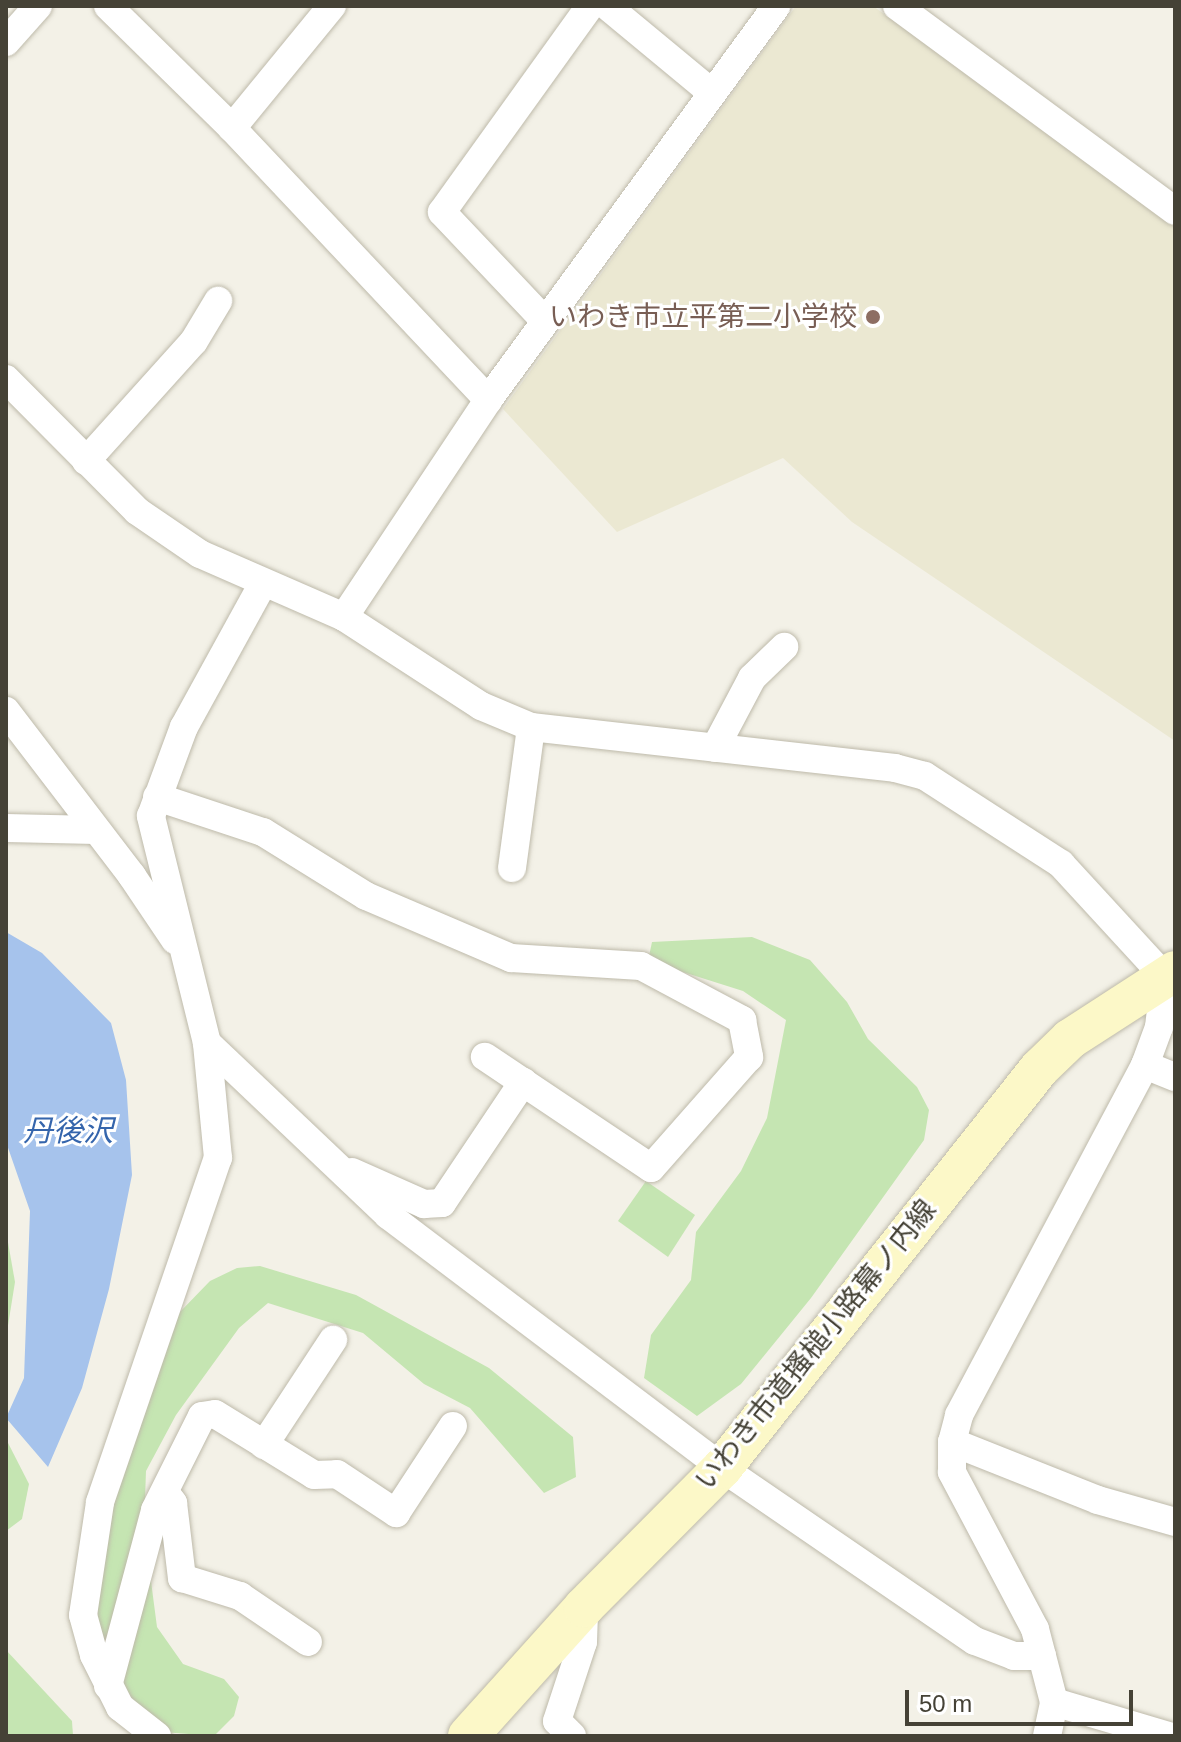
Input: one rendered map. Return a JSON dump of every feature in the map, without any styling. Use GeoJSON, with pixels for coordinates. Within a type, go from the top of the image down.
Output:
{"type":"FeatureCollection","features":[{"type":"Feature","properties":{"kind":"street"},"geometry":{"type":"LineString","coordinates":[[6,42],[38,6]]}},
{"type":"Feature","properties":{"kind":"street"},"geometry":{"type":"LineString","coordinates":[[108,6],[232,128],[488,400]]}},
{"type":"Feature","properties":{"kind":"street"},"geometry":{"type":"LineString","coordinates":[[232,128],[332,6]]}},
{"type":"Feature","properties":{"kind":"street"},"geometry":{"type":"LineString","coordinates":[[545,321],[442,212],[590,6]]}},
{"type":"Feature","properties":{"kind":"street"},"geometry":{"type":"LineString","coordinates":[[607,6],[711,92]]}},
{"type":"Feature","properties":{"kind":"street"},"geometry":{"type":"LineString","coordinates":[[344,617],[488,400],[776,6]]}},
{"type":"Feature","properties":{"kind":"street"},"geometry":{"type":"LineString","coordinates":[[897,6],[1175,211]]}},
{"type":"Feature","properties":{"kind":"street"},"geometry":{"type":"LineString","coordinates":[[86,461],[194,341],[218,301]]}},
{"type":"Feature","properties":{"kind":"street"},"geometry":{"type":"LineString","coordinates":[[6,379],[137,511],[200,554],[262,585],[344,617],[481,706],[531,727],[925,776],[1061,864],[1172,974],[1159,1027],[1145,1065],[959,1415],[952,1442],[952,1472],[1025,1607],[1042,1656],[1054,1702],[1047,1736]]}},
{"type":"Feature","properties":{"kind":"street"},"geometry":{"type":"LineString","coordinates":[[157,1736],[120,1707],[108,1686],[84,1621],[87,1568],[100,1502],[132,1398],[209,1196],[218,1158],[207,1043],[191,965],[151,816],[184,727],[262,585]]}},
{"type":"Feature","properties":{"kind":"street"},"geometry":{"type":"LineString","coordinates":[[715,748],[752,678],[784,647]]}},
{"type":"Feature","properties":{"kind":"street"},"geometry":{"type":"LineString","coordinates":[[6,711],[96,830],[191,965]]}},
{"type":"Feature","properties":{"kind":"street"},"geometry":{"type":"LineString","coordinates":[[512,868],[531,727]]}},
{"type":"Feature","properties":{"kind":"street"},"geometry":{"type":"LineString","coordinates":[[157,797],[263,832],[366,896],[511,958],[641,966],[742,1020],[749,1057],[651,1168],[485,1057]]}},
{"type":"Feature","properties":{"kind":"street"},"geometry":{"type":"LineString","coordinates":[[6,828],[96,830]]}},
{"type":"Feature","properties":{"kind":"street","name":"いわき市道搔槌小路幕ノ内線"},"geometry":{"type":"LineString","coordinates":[[468,1736],[584,1607],[722,1468],[1039,1069],[1070,1039],[1172,974]]}},
{"type":"Feature","properties":{"kind":"street"},"geometry":{"type":"LineString","coordinates":[[207,1043],[338,1171],[388,1215],[722,1468],[975,1641],[1014,1656],[1042,1656]]}},
{"type":"Feature","properties":{"kind":"street"},"geometry":{"type":"LineString","coordinates":[[1145,1065],[1175,1077]]}},
{"type":"Feature","properties":{"kind":"street"},"geometry":{"type":"LineString","coordinates":[[338,1171],[361,1175],[424,1204],[442,1203],[523,1082]]}},
{"type":"Feature","properties":{"kind":"street"},"geometry":{"type":"LineString","coordinates":[[264,1445],[333,1340]]}},
{"type":"Feature","properties":{"kind":"street"},"geometry":{"type":"LineString","coordinates":[[108,1686],[155,1510],[202,1416],[215,1414],[314,1475],[337,1474],[396,1513],[453,1426]]}},
{"type":"Feature","properties":{"kind":"street"},"geometry":{"type":"LineString","coordinates":[[952,1442],[1098,1500],[1175,1522]]}},
{"type":"Feature","properties":{"kind":"street"},"geometry":{"type":"LineString","coordinates":[[165,1492],[173,1503],[182,1578],[240,1596],[308,1642]]}},
{"type":"Feature","properties":{"kind":"street"},"geometry":{"type":"LineString","coordinates":[[572,1736],[557,1721],[583,1642],[584,1607]]}},
{"type":"Feature","properties":{"kind":"street"},"geometry":{"type":"LineString","coordinates":[[1054,1702],[1169,1736]]}},
{"type":"Feature","properties":{"kind":"shaded area","name":"いわき市立平第二小学校"},"geometry":{"type":"Polygon","coordinates":[[[796,6],[873,6],[1175,224],[1175,741],[852,522],[783,458],[617,532],[503,409],[796,6]]]}},
{"type":"Feature","properties":{"kind":"green space"},"geometry":{"type":"Polygon","coordinates":[[[752,937],[810,960],[847,1002],[868,1039],[917,1087],[929,1110],[924,1140],[811,1298],[741,1384],[697,1416],[644,1378],[651,1335],[691,1280],[696,1232],[741,1171],[767,1118],[786,1020],[743,991],[648,961],[652,942],[752,937]]]}},
{"type":"Feature","properties":{"kind":"green space"},"geometry":{"type":"Polygon","coordinates":[[[646,1181],[695,1215],[668,1257],[618,1221],[646,1181]]]}},
{"type":"Feature","properties":{"kind":"green space"},"geometry":{"type":"Polygon","coordinates":[[[6,1231],[15,1282],[6,1338],[6,1231]]]}},
{"type":"Feature","properties":{"kind":"green space"},"geometry":{"type":"Polygon","coordinates":[[[260,1266],[356,1295],[489,1368],[573,1437],[576,1477],[544,1493],[470,1408],[424,1384],[363,1333],[268,1303],[239,1328],[176,1415],[146,1471],[144,1528],[157,1627],[183,1664],[224,1679],[239,1697],[234,1716],[214,1736],[163,1732],[121,1686],[98,1641],[98,1603],[116,1491],[178,1314],[210,1281],[237,1268],[260,1266]]]}},
{"type":"Feature","properties":{"kind":"green space"},"geometry":{"type":"Polygon","coordinates":[[[6,1439],[29,1484],[22,1519],[6,1531],[6,1439]]]}},
{"type":"Feature","properties":{"kind":"green space"},"geometry":{"type":"Polygon","coordinates":[[[6,1650],[72,1721],[73,1736],[6,1736],[6,1650]]]}},
{"type":"Feature","properties":{"kind":"water","name":"丹後沢"},"geometry":{"type":"Polygon","coordinates":[[[6,932],[42,953],[111,1023],[126,1080],[132,1175],[109,1289],[82,1388],[48,1467],[6,1418],[24,1378],[30,1211],[6,1142],[6,932]]]}},
{"type":"Feature","properties":{"kind":"place","name":"いわき市立平第二小学校"},"geometry":{"type":"Point","coordinates":[873,317]}}]}
